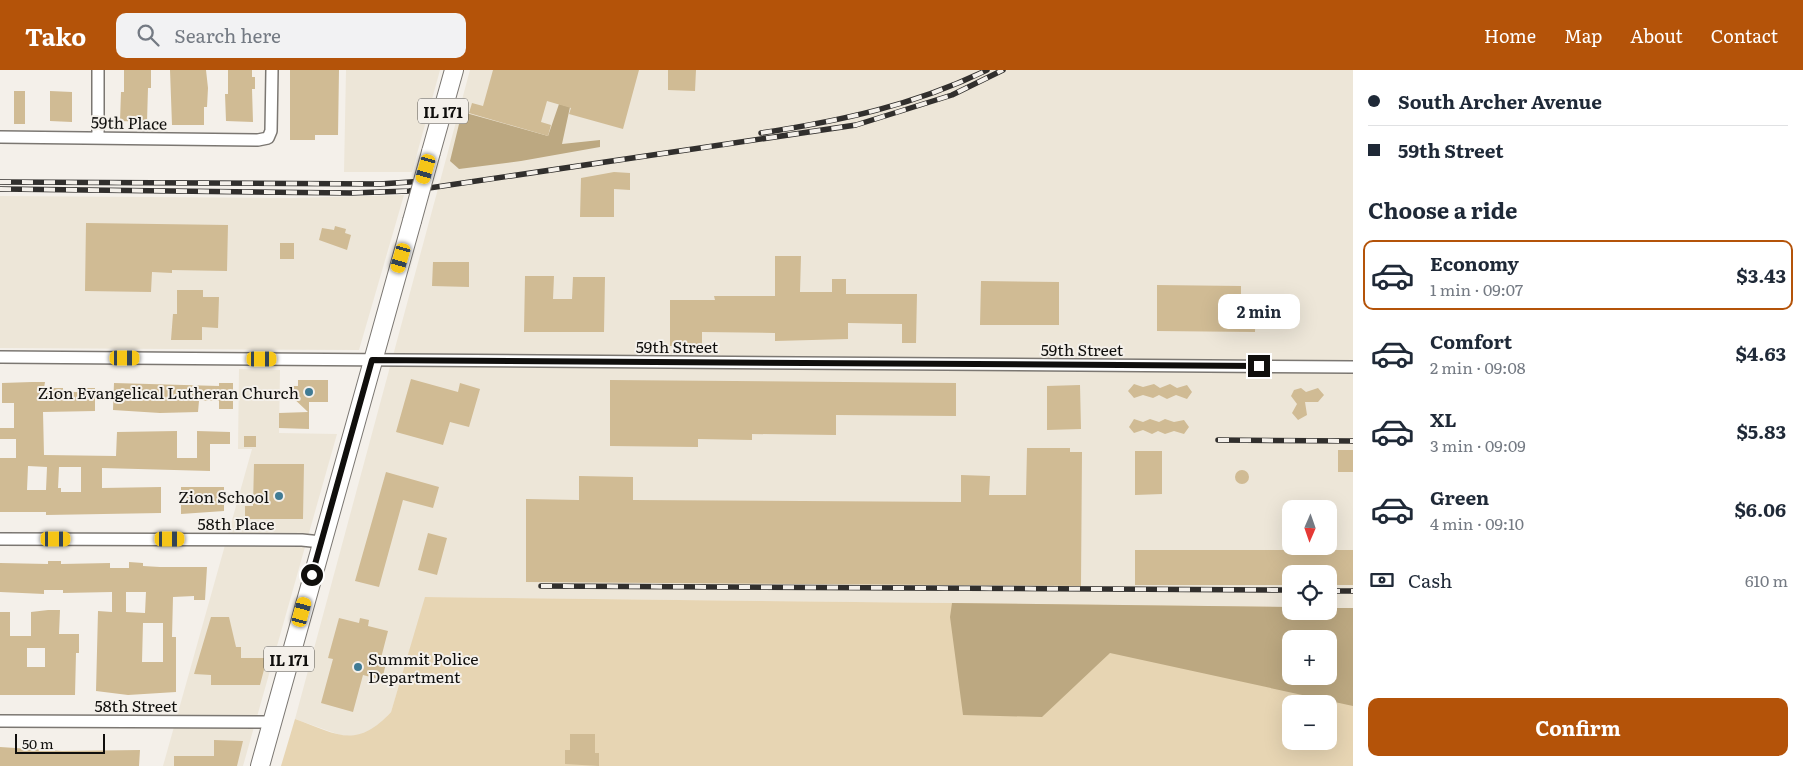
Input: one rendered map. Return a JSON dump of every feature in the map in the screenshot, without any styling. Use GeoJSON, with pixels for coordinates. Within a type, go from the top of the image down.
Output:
{"type":"FeatureCollection","features":[{"type":"Feature","properties":{"kind":"main road","name":"IL 171"},"geometry":{"type":"LineString","coordinates":[[260,766],[454,70]]}},
{"type":"Feature","properties":{"kind":"street"},"geometry":{"type":"LineString","coordinates":[[98,70],[98,138]]}},
{"type":"Feature","properties":{"kind":"street","name":"59th Place"},"geometry":{"type":"LineString","coordinates":[[0,137],[258,140],[268,138],[271,131],[272,70]]}},
{"type":"Feature","properties":{"kind":"street","name":"59th Street"},"geometry":{"type":"LineString","coordinates":[[0,357],[1353,367]]}},
{"type":"Feature","properties":{"kind":"street","name":"58th Place"},"geometry":{"type":"LineString","coordinates":[[0,539],[302,540],[321,542]]}},
{"type":"Feature","properties":{"kind":"street","name":"58th Street"},"geometry":{"type":"LineString","coordinates":[[0,721],[272,722]]}},
{"type":"Feature","properties":{"kind":"shaded area"},"geometry":{"type":"Polygon","coordinates":[[[346,70],[440,70],[412,172],[344,172],[346,70]]]}},
{"type":"Feature","properties":{"kind":"shaded area"},"geometry":{"type":"Polygon","coordinates":[[[470,70],[1353,70],[1353,608],[1337,608],[1337,565],[1282,565],[1282,607],[426,597],[391,712],[380,724],[367,733],[354,737],[340,735],[295,719],[470,70]]]}},
{"type":"Feature","properties":{"kind":"shaded area"},"geometry":{"type":"Polygon","coordinates":[[[559,104],[570,107],[562,144],[600,140],[600,147],[521,161],[459,169],[450,161],[460,120],[466,113],[548,136],[559,104]]]}},
{"type":"Feature","properties":{"kind":"shaded area"},"geometry":{"type":"Polygon","coordinates":[[[404,195],[359,350],[0,348],[0,196],[292,198],[404,195]]]}},
{"type":"Feature","properties":{"kind":"shaded area"},"geometry":{"type":"Polygon","coordinates":[[[239,369],[280,370],[279,433],[337,434],[243,766],[163,766],[252,449],[238,449],[239,369]]]}},
{"type":"Feature","properties":{"kind":"shaded area"},"geometry":{"type":"Polygon","coordinates":[[[425,597],[1282,607],[1282,620],[1337,620],[1337,608],[1353,608],[1353,766],[281,766],[295,719],[323,730],[346,735],[356,735],[379,724],[391,712],[425,597]]]}},
{"type":"Feature","properties":{"kind":"shaded area"},"geometry":{"type":"Polygon","coordinates":[[[952,603],[1282,607],[1282,620],[1337,620],[1337,608],[1353,608],[1353,706],[1337,703],[1337,695],[1303,695],[1110,653],[1042,717],[963,715],[950,617],[952,603]]]}},
{"type":"Feature","properties":{"kind":"building"},"geometry":{"type":"Polygon","coordinates":[[[124,70],[151,70],[151,88],[148,88],[147,122],[120,121],[121,92],[124,92],[124,70]]]}},
{"type":"Feature","properties":{"kind":"building"},"geometry":{"type":"Polygon","coordinates":[[[170,70],[206,70],[208,88],[207,107],[204,107],[204,125],[172,125],[170,70]]]}},
{"type":"Feature","properties":{"kind":"building"},"geometry":{"type":"Polygon","coordinates":[[[228,70],[252,70],[252,77],[255,77],[255,89],[252,89],[253,122],[226,121],[225,94],[228,94],[228,70]]]}},
{"type":"Feature","properties":{"kind":"building"},"geometry":{"type":"Polygon","coordinates":[[[290,70],[339,70],[338,135],[315,135],[315,140],[290,140],[290,70]]]}},
{"type":"Feature","properties":{"kind":"building"},"geometry":{"type":"Polygon","coordinates":[[[493,70],[639,70],[623,129],[569,114],[571,108],[547,101],[541,122],[551,125],[548,136],[469,113],[472,103],[483,106],[493,70]]]}},
{"type":"Feature","properties":{"kind":"building"},"geometry":{"type":"Polygon","coordinates":[[[668,70],[696,70],[695,91],[668,90],[668,70]]]}},
{"type":"Feature","properties":{"kind":"building"},"geometry":{"type":"Polygon","coordinates":[[[14,91],[25,91],[25,124],[14,124],[14,91]]]}},
{"type":"Feature","properties":{"kind":"building"},"geometry":{"type":"Polygon","coordinates":[[[50,91],[72,92],[72,122],[50,121],[50,91]]]}},
{"type":"Feature","properties":{"kind":"building"},"geometry":{"type":"Polygon","coordinates":[[[614,172],[630,173],[630,190],[614,189],[614,217],[580,217],[581,178],[614,172]]]}},
{"type":"Feature","properties":{"kind":"building"},"geometry":{"type":"Polygon","coordinates":[[[86,223],[228,225],[227,271],[172,270],[172,273],[152,272],[151,292],[85,291],[86,223]]]}},
{"type":"Feature","properties":{"kind":"building"},"geometry":{"type":"Polygon","coordinates":[[[335,226],[346,229],[345,233],[351,235],[347,250],[319,240],[322,228],[334,230],[335,226]]]}},
{"type":"Feature","properties":{"kind":"building"},"geometry":{"type":"Polygon","coordinates":[[[280,243],[294,243],[294,259],[280,259],[280,243]]]}},
{"type":"Feature","properties":{"kind":"building"},"geometry":{"type":"Polygon","coordinates":[[[775,256],[801,256],[800,292],[832,292],[832,279],[846,279],[846,294],[917,294],[916,343],[902,343],[902,324],[848,323],[848,339],[775,341],[775,333],[702,332],[702,346],[670,346],[670,300],[715,300],[714,296],[775,296],[775,256]]]}},
{"type":"Feature","properties":{"kind":"building"},"geometry":{"type":"Polygon","coordinates":[[[433,262],[469,262],[469,287],[432,286],[433,262]]]}},
{"type":"Feature","properties":{"kind":"building"},"geometry":{"type":"Polygon","coordinates":[[[525,276],[554,276],[553,299],[572,299],[573,277],[605,277],[604,332],[524,332],[525,276]]]}},
{"type":"Feature","properties":{"kind":"building"},"geometry":{"type":"Polygon","coordinates":[[[981,281],[1059,282],[1059,325],[980,325],[981,281]]]}},
{"type":"Feature","properties":{"kind":"building"},"geometry":{"type":"Polygon","coordinates":[[[1157,285],[1241,286],[1241,296],[1256,296],[1255,332],[1157,331],[1157,285]]]}},
{"type":"Feature","properties":{"kind":"building"},"geometry":{"type":"Polygon","coordinates":[[[177,290],[203,290],[203,297],[219,297],[218,328],[202,327],[202,340],[171,340],[173,314],[177,314],[177,290]]]}},
{"type":"Feature","properties":{"kind":"building"},"geometry":{"type":"Polygon","coordinates":[[[411,379],[458,392],[460,383],[480,389],[469,427],[450,422],[443,445],[396,432],[411,379]]]}},
{"type":"Feature","properties":{"kind":"building"},"geometry":{"type":"Polygon","coordinates":[[[298,380],[328,380],[328,402],[309,402],[309,429],[279,428],[279,413],[308,412],[290,395],[290,386],[298,386],[298,380]]]}},
{"type":"Feature","properties":{"kind":"building"},"geometry":{"type":"Polygon","coordinates":[[[610,380],[956,383],[956,416],[836,415],[836,435],[752,434],[752,440],[698,439],[698,447],[610,446],[610,380]]]}},
{"type":"Feature","properties":{"kind":"building"},"geometry":{"type":"Polygon","coordinates":[[[45,382],[44,388],[63,388],[63,392],[82,392],[82,388],[95,388],[95,411],[43,412],[44,455],[116,456],[117,432],[177,431],[177,458],[197,458],[197,431],[230,432],[230,444],[210,444],[210,471],[102,468],[102,488],[161,487],[161,513],[46,515],[46,512],[0,512],[0,458],[16,458],[16,439],[0,439],[0,428],[14,428],[14,403],[2,403],[2,383],[45,382]],[[28,466],[27,490],[46,490],[47,467],[28,466]],[[59,467],[58,488],[61,488],[61,492],[81,492],[81,467],[59,467]]]}},
{"type":"Feature","properties":{"kind":"building"},"geometry":{"type":"Polygon","coordinates":[[[114,383],[219,386],[219,383],[233,383],[233,409],[219,409],[219,401],[199,401],[198,412],[160,413],[113,410],[114,383]]]}},
{"type":"Feature","properties":{"kind":"building"},"geometry":{"type":"Polygon","coordinates":[[[1134,384],[1143,387],[1154,384],[1160,388],[1170,384],[1177,388],[1187,385],[1192,392],[1187,399],[1176,395],[1167,399],[1159,395],[1153,398],[1143,395],[1134,398],[1128,391],[1134,384]]]}},
{"type":"Feature","properties":{"kind":"building"},"geometry":{"type":"Polygon","coordinates":[[[1080,385],[1081,429],[1047,430],[1047,386],[1080,385]]]}},
{"type":"Feature","properties":{"kind":"building"},"geometry":{"type":"Polygon","coordinates":[[[1301,388],[1306,392],[1318,388],[1324,395],[1318,402],[1305,402],[1307,415],[1298,420],[1292,413],[1297,404],[1291,396],[1294,390],[1301,388]]]}},
{"type":"Feature","properties":{"kind":"building"},"geometry":{"type":"Polygon","coordinates":[[[1134,419],[1143,422],[1150,419],[1159,422],[1165,419],[1174,422],[1184,420],[1189,427],[1184,434],[1174,431],[1165,434],[1158,431],[1152,434],[1143,430],[1134,433],[1129,427],[1134,419]]]}},
{"type":"Feature","properties":{"kind":"building"},"geometry":{"type":"Polygon","coordinates":[[[244,436],[256,436],[256,447],[244,447],[244,436]]]}},
{"type":"Feature","properties":{"kind":"building"},"geometry":{"type":"Polygon","coordinates":[[[1027,448],[1070,448],[1070,452],[1082,452],[1081,586],[526,582],[526,499],[579,500],[579,476],[633,477],[633,500],[961,502],[961,475],[990,476],[989,495],[1026,495],[1027,448]]]}},
{"type":"Feature","properties":{"kind":"building"},"geometry":{"type":"Polygon","coordinates":[[[1338,450],[1353,450],[1353,472],[1338,472],[1338,450]]]}},
{"type":"Feature","properties":{"kind":"building"},"geometry":{"type":"Polygon","coordinates":[[[1135,451],[1162,451],[1162,494],[1135,495],[1135,451]]]}},
{"type":"Feature","properties":{"kind":"building"},"geometry":{"type":"Polygon","coordinates":[[[254,464],[304,464],[303,519],[245,519],[245,506],[253,506],[254,464]]]}},
{"type":"Feature","properties":{"kind":"building"},"geometry":{"type":"Polygon","coordinates":[[[1239,470],[1245,470],[1249,477],[1245,484],[1239,484],[1235,480],[1235,474],[1239,470]]]}},
{"type":"Feature","properties":{"kind":"building"},"geometry":{"type":"Polygon","coordinates":[[[386,472],[439,487],[433,508],[403,500],[379,587],[355,581],[386,472]]]}},
{"type":"Feature","properties":{"kind":"building"},"geometry":{"type":"Polygon","coordinates":[[[181,487],[224,487],[224,511],[181,514],[181,487]]]}},
{"type":"Feature","properties":{"kind":"building"},"geometry":{"type":"Polygon","coordinates":[[[428,533],[447,538],[437,575],[418,570],[428,533]]]}},
{"type":"Feature","properties":{"kind":"building"},"geometry":{"type":"Polygon","coordinates":[[[1135,550],[1282,550],[1282,555],[1338,555],[1338,550],[1353,550],[1353,585],[1337,585],[1337,565],[1282,565],[1282,585],[1135,585],[1135,550]]]}},
{"type":"Feature","properties":{"kind":"building"},"geometry":{"type":"Polygon","coordinates":[[[48,561],[61,561],[61,564],[110,563],[110,568],[129,568],[129,562],[143,563],[143,566],[207,567],[205,600],[194,600],[194,596],[173,597],[172,637],[176,637],[176,692],[128,695],[96,691],[98,611],[112,612],[112,592],[63,593],[63,590],[44,590],[44,594],[0,592],[0,563],[48,564],[48,561]],[[126,592],[126,612],[145,613],[146,592],[126,592]],[[143,623],[142,662],[163,662],[163,623],[143,623]]]}},
{"type":"Feature","properties":{"kind":"building"},"geometry":{"type":"Polygon","coordinates":[[[60,610],[59,634],[79,634],[79,653],[76,653],[75,695],[0,695],[0,612],[10,612],[10,636],[31,636],[31,612],[60,610]],[[27,648],[27,667],[45,667],[45,648],[27,648]]]}},
{"type":"Feature","properties":{"kind":"building"},"geometry":{"type":"Polygon","coordinates":[[[211,617],[229,617],[236,647],[241,647],[241,658],[267,658],[260,685],[211,685],[211,675],[194,674],[211,617]]]}},
{"type":"Feature","properties":{"kind":"building","name":"Summit Police Department"},"geometry":{"type":"Polygon","coordinates":[[[339,618],[359,623],[360,618],[369,620],[368,626],[388,631],[381,658],[387,659],[382,680],[363,675],[353,712],[321,703],[333,659],[328,658],[339,618]]]}},
{"type":"Feature","properties":{"kind":"building"},"geometry":{"type":"Polygon","coordinates":[[[570,734],[595,734],[595,753],[599,753],[599,766],[565,764],[565,750],[570,750],[570,734]]]}},
{"type":"Feature","properties":{"kind":"building"},"geometry":{"type":"Polygon","coordinates":[[[214,740],[243,741],[237,766],[174,766],[174,756],[214,756],[214,740]]]}},
{"type":"Feature","properties":{"kind":"building"},"geometry":{"type":"Polygon","coordinates":[[[0,747],[62,751],[140,750],[139,766],[0,766],[0,747]]]}},
{"type":"Feature","properties":{"kind":"railway"},"geometry":{"type":"LineString","coordinates":[[761,133],[820,123],[877,110],[932,93],[987,70]]}},
{"type":"Feature","properties":{"kind":"railway"},"geometry":{"type":"LineString","coordinates":[[0,189],[351,193],[409,191],[856,125],[952,95],[1003,70]]}},
{"type":"Feature","properties":{"kind":"railway"},"geometry":{"type":"LineString","coordinates":[[0,182],[380,184],[425,181]]}},
{"type":"Feature","properties":{"kind":"railway"},"geometry":{"type":"LineString","coordinates":[[1218,440],[1353,441]]}},
{"type":"Feature","properties":{"kind":"railway"},"geometry":{"type":"LineString","coordinates":[[541,586],[1282,590]]}},
{"type":"Feature","properties":{"kind":"railway"},"geometry":{"type":"LineString","coordinates":[[1337,591],[1353,591]]}},
{"type":"Feature","properties":{"kind":"place","name":"Zion Evangelical Lutheran Church"},"geometry":{"type":"Point","coordinates":[309,392]}},
{"type":"Feature","properties":{"kind":"place","name":"Zion School"},"geometry":{"type":"Point","coordinates":[279,496]}},
{"type":"Feature","properties":{"kind":"place","name":"Summit Police Department"},"geometry":{"type":"Point","coordinates":[358,667]}},
{"type":"Feature","properties":{"kind":"route"},"geometry":{"type":"LineString","coordinates":[[312,575],[372,360],[1259,366]]}}]}
